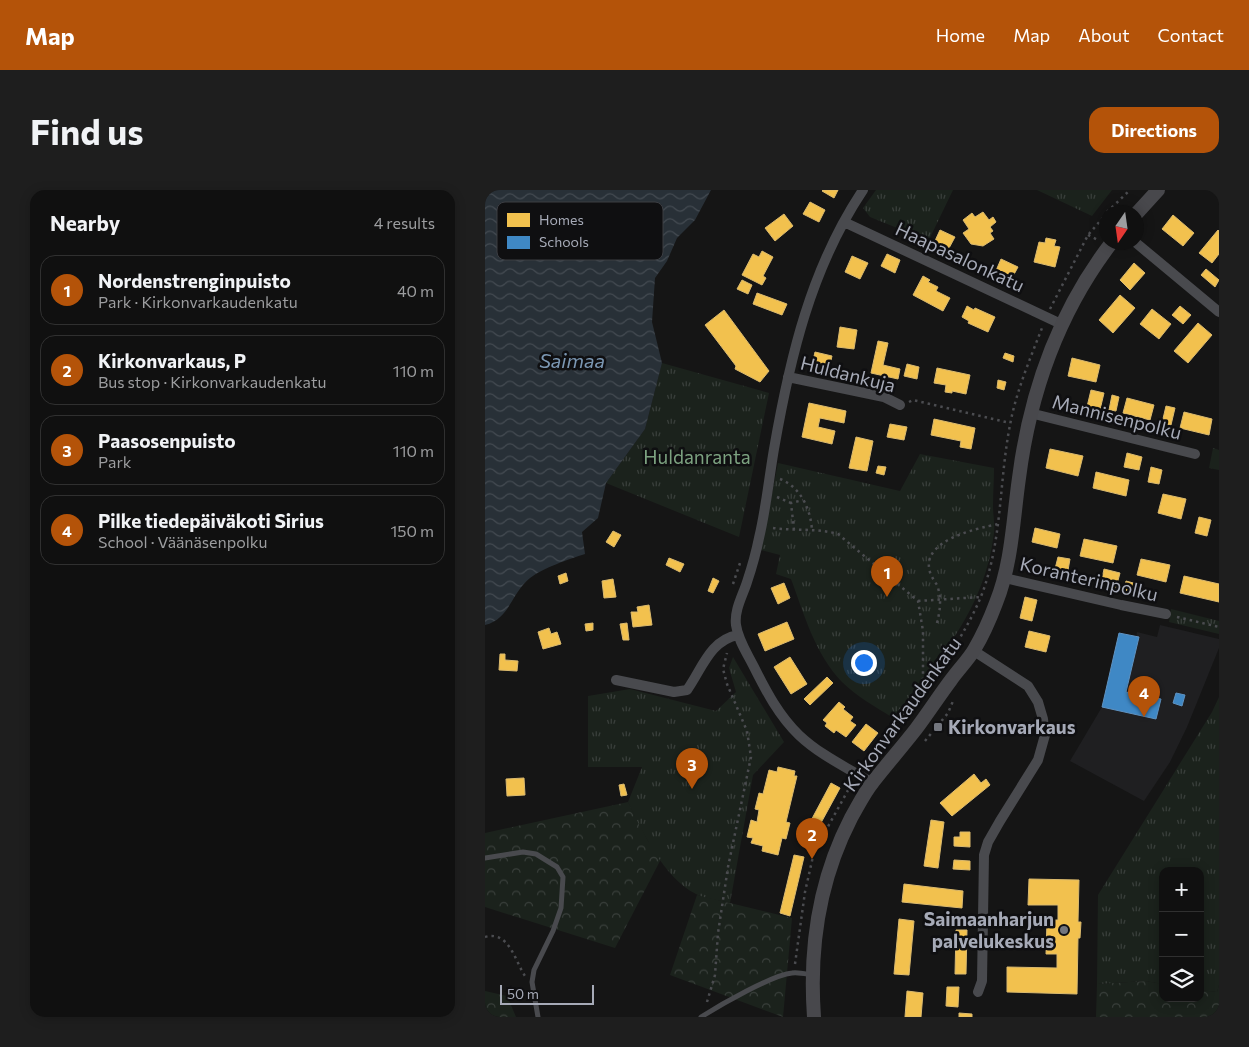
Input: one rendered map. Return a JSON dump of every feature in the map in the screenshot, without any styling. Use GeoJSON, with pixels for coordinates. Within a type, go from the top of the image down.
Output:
{"type":"FeatureCollection","features":[{"type":"Feature","properties":{"kind":"street"},"geometry":{"type":"LineString","coordinates":[[863,190],[825,258],[811,292],[795,343],[775,442],[762,526],[751,568],[735,616],[739,635],[770,698],[787,722],[799,735],[817,749],[872,783]]}},
{"type":"Feature","properties":{"kind":"street"},"geometry":{"type":"LineString","coordinates":[[1144,205],[1158,190]]}},
{"type":"Feature","properties":{"kind":"street","name":"Haapasalonkatu"},"geometry":{"type":"LineString","coordinates":[[844,222],[1061,324]]}},
{"type":"Feature","properties":{"kind":"street","name":"Kirkonvarkaudenkatu"},"geometry":{"type":"LineString","coordinates":[[814,1017],[812,975],[817,926],[826,880],[841,838],[872,783],[974,651],[1005,578],[1009,561],[1020,468],[1030,413],[1045,363],[1061,324],[1107,250]]}},
{"type":"Feature","properties":{"kind":"street"},"geometry":{"type":"LineString","coordinates":[[1144,250],[1219,312]]}},
{"type":"Feature","properties":{"kind":"street","name":"Huldankuja"},"geometry":{"type":"LineString","coordinates":[[788,377],[884,397],[900,405]]}},
{"type":"Feature","properties":{"kind":"street","name":"Mannisenpolku"},"geometry":{"type":"LineString","coordinates":[[1030,413],[1195,454]]}},
{"type":"Feature","properties":{"kind":"street","name":"Koranterinpolku"},"geometry":{"type":"LineString","coordinates":[[1005,578],[1166,614]]}},
{"type":"Feature","properties":{"kind":"street"},"geometry":{"type":"LineString","coordinates":[[615,680],[674,692],[687,690],[711,651],[727,637],[739,635]]}},
{"type":"Feature","properties":{"kind":"street"},"geometry":{"type":"LineString","coordinates":[[974,651],[1028,686],[1038,702],[1045,735],[1038,760],[1000,821],[983,855],[983,980],[978,992]]}},
{"type":"Feature","properties":{"kind":"lane"},"geometry":{"type":"LineString","coordinates":[[485,858],[523,852],[536,854],[557,867],[563,877],[561,908],[534,970],[532,982],[538,1017]]}},
{"type":"Feature","properties":{"kind":"lane"},"geometry":{"type":"LineString","coordinates":[[701,1017],[759,986],[793,973],[812,975]]}},
{"type":"Feature","properties":{"kind":"path"},"geometry":{"type":"LineString","coordinates":[[1115,205],[1130,190]]}},
{"type":"Feature","properties":{"kind":"path"},"geometry":{"type":"LineString","coordinates":[[793,973],[805,892],[814,852],[858,775],[905,710],[927,685],[952,650],[981,597],[988,574],[997,524],[1010,422],[1031,357],[1047,317],[1089,235],[1099,223]]}},
{"type":"Feature","properties":{"kind":"path"},"geometry":{"type":"LineString","coordinates":[[900,405],[913,400],[1010,422]]}},
{"type":"Feature","properties":{"kind":"path"},"geometry":{"type":"LineString","coordinates":[[779,479],[790,484],[803,500],[810,518],[812,531]]}},
{"type":"Feature","properties":{"kind":"path"},"geometry":{"type":"LineString","coordinates":[[776,496],[783,498],[791,504],[794,530]]}},
{"type":"Feature","properties":{"kind":"path"},"geometry":{"type":"LineString","coordinates":[[791,504],[803,500]]}},
{"type":"Feature","properties":{"kind":"path"},"geometry":{"type":"LineString","coordinates":[[937,623],[940,611],[936,584],[931,574],[929,563],[932,552],[947,540],[997,524]]}},
{"type":"Feature","properties":{"kind":"path"},"geometry":{"type":"LineString","coordinates":[[762,526],[794,530],[827,531],[839,534],[918,601],[923,631],[923,679],[927,685]]}},
{"type":"Feature","properties":{"kind":"path"},"geometry":{"type":"LineString","coordinates":[[918,601],[981,597]]}},
{"type":"Feature","properties":{"kind":"path"},"geometry":{"type":"LineString","coordinates":[[1166,614],[1219,627]]}},
{"type":"Feature","properties":{"kind":"path"},"geometry":{"type":"LineString","coordinates":[[704,1010],[711,995],[714,982],[718,933],[728,867],[751,757],[747,731],[727,684],[723,669],[728,649]]}},
{"type":"Feature","properties":{"kind":"path"},"geometry":{"type":"LineString","coordinates":[[485,938],[493,935],[508,944],[519,967],[526,978],[532,982]]}},
{"type":"Feature","properties":{"kind":"shaded area"},"geometry":{"type":"Polygon","coordinates":[[[1160,625],[1219,639],[1219,648],[1187,727],[1170,762],[1144,801],[1070,761],[1102,707],[1119,633],[1136,637],[1137,632],[1157,637],[1160,625]]]}},
{"type":"Feature","properties":{"kind":"green space"},"geometry":{"type":"Polygon","coordinates":[[[876,190],[953,190],[926,246],[907,232],[870,217],[863,208],[876,190]]]}},
{"type":"Feature","properties":{"kind":"green space"},"geometry":{"type":"Polygon","coordinates":[[[1037,190],[1112,190],[1092,216],[1037,190]]]}},
{"type":"Feature","properties":{"kind":"green space","name":"Huldanranta"},"geometry":{"type":"Polygon","coordinates":[[[662,363],[769,393],[739,537],[606,483],[645,429],[662,363]]]}},
{"type":"Feature","properties":{"kind":"green space"},"geometry":{"type":"Polygon","coordinates":[[[1213,448],[1219,450],[1219,470],[1209,468],[1213,448]]]}},
{"type":"Feature","properties":{"kind":"green space"},"geometry":{"type":"Polygon","coordinates":[[[920,454],[994,468],[994,533],[989,560],[981,586],[970,610],[943,654],[893,718],[853,692],[833,671],[824,659],[811,633],[791,579],[776,574],[780,555],[761,550],[778,463],[900,491],[920,454]]]}},
{"type":"Feature","properties":{"kind":"green space"},"geometry":{"type":"Polygon","coordinates":[[[1171,609],[1219,621],[1219,634],[1169,622],[1171,609]]]}},
{"type":"Feature","properties":{"kind":"green space"},"geometry":{"type":"Polygon","coordinates":[[[733,657],[784,742],[753,775],[730,903],[700,896],[685,887],[664,866],[656,854],[628,802],[642,767],[588,767],[588,696],[630,689],[716,711],[736,692],[729,668],[733,657]]]}},
{"type":"Feature","properties":{"kind":"green space"},"geometry":{"type":"Polygon","coordinates":[[[1219,697],[1219,985],[1217,992],[1204,990],[1204,867],[1159,867],[1159,983],[1145,981],[1097,984],[1098,895],[1212,712],[1219,697]]]}},
{"type":"Feature","properties":{"kind":"green space"},"geometry":{"type":"Polygon","coordinates":[[[628,802],[648,841],[661,859],[615,948],[485,907],[485,833],[628,802]]]}},
{"type":"Feature","properties":{"kind":"green space"},"geometry":{"type":"Polygon","coordinates":[[[697,895],[792,918],[783,1017],[670,975],[697,895]]]}},
{"type":"Feature","properties":{"kind":"green space"},"geometry":{"type":"Polygon","coordinates":[[[1145,981],[1159,983],[1159,1002],[1204,1002],[1204,990],[1217,992],[1219,985],[1219,1017],[1096,1017],[1097,984],[1145,981]]]}},
{"type":"Feature","properties":{"kind":"green space"},"geometry":{"type":"Polygon","coordinates":[[[485,991],[507,996],[516,1017],[485,1017],[485,991]]]}},
{"type":"Feature","properties":{"kind":"water","name":"Saimaa"},"geometry":{"type":"Polygon","coordinates":[[[485,190],[711,190],[695,220],[677,238],[667,261],[655,278],[652,322],[662,363],[645,429],[606,483],[598,518],[582,532],[585,554],[535,574],[518,591],[500,617],[485,625],[485,190]]]}},
{"type":"Feature","properties":{"kind":"building: Homes"},"geometry":{"type":"Polygon","coordinates":[[[823,190],[838,190],[834,198],[823,190]]]}},
{"type":"Feature","properties":{"kind":"building: Homes"},"geometry":{"type":"Polygon","coordinates":[[[810,202],[825,210],[819,222],[803,214],[810,202]]]}},
{"type":"Feature","properties":{"kind":"building: Homes"},"geometry":{"type":"Polygon","coordinates":[[[983,212],[989,220],[993,217],[996,222],[990,227],[993,231],[990,233],[994,239],[983,246],[971,244],[963,233],[969,229],[963,220],[972,213],[975,217],[983,212]]]}},
{"type":"Feature","properties":{"kind":"building: Homes"},"geometry":{"type":"Polygon","coordinates":[[[784,214],[793,226],[775,241],[765,228],[784,214]]]}},
{"type":"Feature","properties":{"kind":"building: Homes"},"geometry":{"type":"Polygon","coordinates":[[[1173,215],[1194,233],[1183,246],[1162,229],[1173,215]]]}},
{"type":"Feature","properties":{"kind":"building: Homes"},"geometry":{"type":"Polygon","coordinates":[[[940,230],[955,237],[948,250],[934,243],[940,230]]]}},
{"type":"Feature","properties":{"kind":"building: Homes"},"geometry":{"type":"Polygon","coordinates":[[[1218,230],[1219,254],[1212,263],[1199,253],[1218,230]]]}},
{"type":"Feature","properties":{"kind":"building: Homes"},"geometry":{"type":"Polygon","coordinates":[[[1046,238],[1056,240],[1054,246],[1060,247],[1055,267],[1034,262],[1039,242],[1045,243],[1046,238]]]}},
{"type":"Feature","properties":{"kind":"building: Homes"},"geometry":{"type":"Polygon","coordinates":[[[762,251],[773,257],[763,276],[766,278],[762,285],[742,275],[753,254],[759,257],[762,251]]]}},
{"type":"Feature","properties":{"kind":"building: Homes"},"geometry":{"type":"Polygon","coordinates":[[[887,254],[900,260],[895,273],[881,266],[887,254]]]}},
{"type":"Feature","properties":{"kind":"building: Homes"},"geometry":{"type":"Polygon","coordinates":[[[852,256],[868,263],[860,279],[845,272],[852,256]]]}},
{"type":"Feature","properties":{"kind":"building: Homes"},"geometry":{"type":"Polygon","coordinates":[[[1001,259],[1018,267],[1011,280],[995,273],[1001,259]]]}},
{"type":"Feature","properties":{"kind":"building: Homes"},"geometry":{"type":"Polygon","coordinates":[[[1134,263],[1145,273],[1130,290],[1120,280],[1134,263]]]}},
{"type":"Feature","properties":{"kind":"building: Homes"},"geometry":{"type":"Polygon","coordinates":[[[1206,269],[1219,280],[1215,287],[1201,275],[1206,269]]]}},
{"type":"Feature","properties":{"kind":"building: Homes"},"geometry":{"type":"Polygon","coordinates":[[[923,276],[930,280],[928,282],[938,287],[936,291],[950,298],[943,311],[913,295],[923,276]]]}},
{"type":"Feature","properties":{"kind":"building: Homes"},"geometry":{"type":"Polygon","coordinates":[[[742,280],[752,285],[748,294],[737,289],[742,280]]]}},
{"type":"Feature","properties":{"kind":"building: Homes"},"geometry":{"type":"Polygon","coordinates":[[[757,293],[787,304],[782,315],[753,304],[757,293]]]}},
{"type":"Feature","properties":{"kind":"building: Homes"},"geometry":{"type":"Polygon","coordinates":[[[1120,295],[1135,308],[1113,333],[1099,320],[1120,295]]]}},
{"type":"Feature","properties":{"kind":"building: Homes"},"geometry":{"type":"Polygon","coordinates":[[[967,306],[995,317],[988,332],[968,323],[969,321],[962,317],[967,306]]]}},
{"type":"Feature","properties":{"kind":"building: Homes"},"geometry":{"type":"Polygon","coordinates":[[[1180,306],[1191,315],[1183,324],[1172,315],[1180,306]]]}},
{"type":"Feature","properties":{"kind":"building: Homes"},"geometry":{"type":"Polygon","coordinates":[[[1152,309],[1171,324],[1159,339],[1140,324],[1152,309]]]}},
{"type":"Feature","properties":{"kind":"building: Homes"},"geometry":{"type":"Polygon","coordinates":[[[724,310],[769,371],[760,382],[735,369],[736,366],[705,325],[724,310]]]}},
{"type":"Feature","properties":{"kind":"building: Homes"},"geometry":{"type":"Polygon","coordinates":[[[1198,323],[1212,335],[1188,363],[1174,351],[1198,323]]]}},
{"type":"Feature","properties":{"kind":"building: Homes"},"geometry":{"type":"Polygon","coordinates":[[[840,327],[857,330],[854,349],[837,347],[840,327]]]}},
{"type":"Feature","properties":{"kind":"building: Homes"},"geometry":{"type":"Polygon","coordinates":[[[878,341],[888,343],[883,365],[900,369],[898,379],[871,373],[878,341]]]}},
{"type":"Feature","properties":{"kind":"building: Homes"},"geometry":{"type":"Polygon","coordinates":[[[815,352],[832,356],[829,369],[812,365],[815,352]]]}},
{"type":"Feature","properties":{"kind":"building: Homes"},"geometry":{"type":"Polygon","coordinates":[[[1005,353],[1014,356],[1013,362],[1003,358],[1005,353]]]}},
{"type":"Feature","properties":{"kind":"building: Homes"},"geometry":{"type":"Polygon","coordinates":[[[1072,358],[1100,365],[1096,382],[1068,376],[1072,358]]]}},
{"type":"Feature","properties":{"kind":"building: Homes"},"geometry":{"type":"Polygon","coordinates":[[[907,364],[919,367],[917,379],[904,376],[907,364]]]}},
{"type":"Feature","properties":{"kind":"building: Homes"},"geometry":{"type":"Polygon","coordinates":[[[937,368],[970,375],[966,394],[952,391],[952,393],[945,392],[946,385],[934,383],[937,368]]]}},
{"type":"Feature","properties":{"kind":"building: Homes"},"geometry":{"type":"Polygon","coordinates":[[[998,380],[1006,382],[1004,390],[997,388],[998,380]]]}},
{"type":"Feature","properties":{"kind":"building: Homes"},"geometry":{"type":"Polygon","coordinates":[[[1091,390],[1104,393],[1099,414],[1086,411],[1091,390]]]}},
{"type":"Feature","properties":{"kind":"building: Homes"},"geometry":{"type":"Polygon","coordinates":[[[1112,395],[1119,397],[1116,411],[1109,410],[1112,395]]]}},
{"type":"Feature","properties":{"kind":"building: Homes"},"geometry":{"type":"Polygon","coordinates":[[[1127,398],[1154,405],[1150,420],[1123,413],[1127,398]]]}},
{"type":"Feature","properties":{"kind":"building: Homes"},"geometry":{"type":"Polygon","coordinates":[[[809,403],[846,411],[844,423],[820,418],[818,427],[835,431],[832,444],[802,437],[809,403]]]}},
{"type":"Feature","properties":{"kind":"building: Homes"},"geometry":{"type":"Polygon","coordinates":[[[1166,406],[1175,408],[1171,425],[1162,423],[1166,406]]]}},
{"type":"Feature","properties":{"kind":"building: Homes"},"geometry":{"type":"Polygon","coordinates":[[[1184,412],[1212,419],[1209,435],[1180,428],[1184,412]]]}},
{"type":"Feature","properties":{"kind":"building: Homes"},"geometry":{"type":"Polygon","coordinates":[[[934,419],[975,428],[971,449],[960,447],[961,441],[931,435],[934,419]]]}},
{"type":"Feature","properties":{"kind":"building: Homes"},"geometry":{"type":"Polygon","coordinates":[[[890,424],[907,427],[904,440],[887,437],[890,424]]]}},
{"type":"Feature","properties":{"kind":"building: Homes"},"geometry":{"type":"Polygon","coordinates":[[[856,437],[873,441],[867,471],[849,468],[856,437]]]}},
{"type":"Feature","properties":{"kind":"building: Homes"},"geometry":{"type":"Polygon","coordinates":[[[1050,449],[1083,456],[1078,476],[1046,468],[1050,449]]]}},
{"type":"Feature","properties":{"kind":"building: Homes"},"geometry":{"type":"Polygon","coordinates":[[[1127,453],[1142,457],[1139,470],[1124,467],[1127,453]]]}},
{"type":"Feature","properties":{"kind":"building: Homes"},"geometry":{"type":"Polygon","coordinates":[[[878,466],[886,467],[884,475],[876,473],[878,466]]]}},
{"type":"Feature","properties":{"kind":"building: Homes"},"geometry":{"type":"Polygon","coordinates":[[[1151,467],[1162,470],[1159,484],[1148,482],[1151,467]]]}},
{"type":"Feature","properties":{"kind":"building: Homes"},"geometry":{"type":"Polygon","coordinates":[[[1096,472],[1129,480],[1126,496],[1093,488],[1096,472]]]}},
{"type":"Feature","properties":{"kind":"building: Homes"},"geometry":{"type":"Polygon","coordinates":[[[1163,494],[1186,499],[1181,519],[1158,513],[1163,494]]]}},
{"type":"Feature","properties":{"kind":"building: Homes"},"geometry":{"type":"Polygon","coordinates":[[[1199,517],[1211,520],[1207,536],[1195,533],[1199,517]]]}},
{"type":"Feature","properties":{"kind":"building: Homes"},"geometry":{"type":"Polygon","coordinates":[[[1035,528],[1060,534],[1057,548],[1032,542],[1035,528]]]}},
{"type":"Feature","properties":{"kind":"building: Homes"},"geometry":{"type":"Polygon","coordinates":[[[613,531],[621,535],[614,547],[606,542],[613,531]]]}},
{"type":"Feature","properties":{"kind":"building: Homes"},"geometry":{"type":"Polygon","coordinates":[[[1084,539],[1117,546],[1113,563],[1080,556],[1084,539]]]}},
{"type":"Feature","properties":{"kind":"building: Homes"},"geometry":{"type":"Polygon","coordinates":[[[1058,557],[1070,559],[1067,576],[1054,573],[1058,557]]]}},
{"type":"Feature","properties":{"kind":"building: Homes"},"geometry":{"type":"Polygon","coordinates":[[[669,558],[684,564],[680,572],[666,565],[669,558]]]}},
{"type":"Feature","properties":{"kind":"building: Homes"},"geometry":{"type":"Polygon","coordinates":[[[1141,559],[1170,565],[1166,582],[1137,575],[1141,559]]]}},
{"type":"Feature","properties":{"kind":"building: Homes"},"geometry":{"type":"Polygon","coordinates":[[[1104,569],[1120,573],[1116,588],[1101,584],[1104,569]]]}},
{"type":"Feature","properties":{"kind":"building: Homes"},"geometry":{"type":"Polygon","coordinates":[[[566,573],[568,581],[560,584],[558,576],[566,573]]]}},
{"type":"Feature","properties":{"kind":"building: Homes"},"geometry":{"type":"Polygon","coordinates":[[[1184,576],[1219,584],[1219,602],[1180,593],[1184,576]]]}},
{"type":"Feature","properties":{"kind":"building: Homes"},"geometry":{"type":"Polygon","coordinates":[[[713,578],[719,581],[713,593],[708,591],[713,578]]]}},
{"type":"Feature","properties":{"kind":"building: Homes"},"geometry":{"type":"Polygon","coordinates":[[[613,579],[616,597],[604,598],[602,581],[613,579]]]}},
{"type":"Feature","properties":{"kind":"building: Homes"},"geometry":{"type":"Polygon","coordinates":[[[1126,581],[1137,584],[1135,592],[1124,590],[1126,581]]]}},
{"type":"Feature","properties":{"kind":"building: Homes"},"geometry":{"type":"Polygon","coordinates":[[[784,583],[790,598],[778,604],[771,588],[784,583]]]}},
{"type":"Feature","properties":{"kind":"building: Homes"},"geometry":{"type":"Polygon","coordinates":[[[1025,597],[1037,600],[1032,621],[1020,618],[1025,597]]]}},
{"type":"Feature","properties":{"kind":"building: Homes"},"geometry":{"type":"Polygon","coordinates":[[[649,605],[652,625],[633,627],[631,612],[638,612],[637,607],[649,605]]]}},
{"type":"Feature","properties":{"kind":"building: Homes"},"geometry":{"type":"Polygon","coordinates":[[[787,622],[794,639],[765,651],[758,634],[787,622]]]}},
{"type":"Feature","properties":{"kind":"building: Homes"},"geometry":{"type":"Polygon","coordinates":[[[593,623],[593,630],[586,631],[585,624],[593,623]]]}},
{"type":"Feature","properties":{"kind":"building: Homes"},"geometry":{"type":"Polygon","coordinates":[[[627,623],[629,640],[623,640],[620,624],[627,623]]]}},
{"type":"Feature","properties":{"kind":"building: Homes"},"geometry":{"type":"Polygon","coordinates":[[[549,628],[551,634],[557,632],[561,644],[543,649],[538,632],[549,628]]]}},
{"type":"Feature","properties":{"kind":"building: Homes"},"geometry":{"type":"Polygon","coordinates":[[[1029,631],[1050,636],[1046,652],[1025,647],[1029,631]]]}},
{"type":"Feature","properties":{"kind":"building: Homes"},"geometry":{"type":"Polygon","coordinates":[[[500,654],[505,654],[505,660],[518,661],[517,671],[499,670],[500,654]]]}},
{"type":"Feature","properties":{"kind":"building: Homes"},"geometry":{"type":"Polygon","coordinates":[[[790,657],[807,684],[791,694],[774,667],[790,657]]]}},
{"type":"Feature","properties":{"kind":"building: Homes"},"geometry":{"type":"Polygon","coordinates":[[[827,677],[833,683],[810,705],[804,699],[827,677]]]}},
{"type":"Feature","properties":{"kind":"building: Homes"},"geometry":{"type":"Polygon","coordinates":[[[839,702],[845,707],[843,709],[853,717],[850,721],[856,725],[846,737],[836,730],[834,733],[825,726],[827,723],[823,720],[839,702]]]}},
{"type":"Feature","properties":{"kind":"building: Homes"},"geometry":{"type":"Polygon","coordinates":[[[866,724],[878,733],[864,751],[852,742],[866,724]]]}},
{"type":"Feature","properties":{"kind":"building: Homes"},"geometry":{"type":"Polygon","coordinates":[[[778,767],[795,771],[794,776],[797,776],[786,822],[790,823],[786,839],[782,838],[778,855],[762,851],[763,846],[751,843],[753,838],[747,837],[751,820],[757,822],[759,810],[755,809],[759,793],[763,794],[769,770],[777,772],[778,767]]]}},
{"type":"Feature","properties":{"kind":"building: Homes"},"geometry":{"type":"Polygon","coordinates":[[[974,774],[981,783],[986,779],[990,785],[952,816],[940,803],[974,774]]]}},
{"type":"Feature","properties":{"kind":"building: Homes"},"geometry":{"type":"Polygon","coordinates":[[[524,778],[525,795],[507,796],[506,779],[524,778]]]}},
{"type":"Feature","properties":{"kind":"building: Homes"},"geometry":{"type":"Polygon","coordinates":[[[831,783],[840,788],[816,832],[807,828],[831,783]]]}},
{"type":"Feature","properties":{"kind":"building: Homes"},"geometry":{"type":"Polygon","coordinates":[[[624,784],[627,795],[621,796],[619,785],[624,784]]]}},
{"type":"Feature","properties":{"kind":"building: Homes"},"geometry":{"type":"Polygon","coordinates":[[[931,820],[944,822],[938,868],[924,866],[931,820]]]}},
{"type":"Feature","properties":{"kind":"building: Homes"},"geometry":{"type":"Polygon","coordinates":[[[960,832],[970,832],[970,847],[954,846],[954,837],[960,837],[960,832]]]}},
{"type":"Feature","properties":{"kind":"building: Homes"},"geometry":{"type":"Polygon","coordinates":[[[794,855],[804,857],[790,916],[780,913],[794,855]]]}},
{"type":"Feature","properties":{"kind":"building: Homes"},"geometry":{"type":"Polygon","coordinates":[[[954,860],[970,861],[970,870],[953,869],[954,860]]]}},
{"type":"Feature","properties":{"kind":"building: Homes","name":"Saimaanharjun palvelukeskus"},"geometry":{"type":"Polygon","coordinates":[[[1029,879],[1079,880],[1078,922],[1081,922],[1080,938],[1078,938],[1077,994],[1007,992],[1007,967],[1057,968],[1057,954],[1046,954],[1047,920],[1058,920],[1058,905],[1028,905],[1029,879]]]}},
{"type":"Feature","properties":{"kind":"building: Homes"},"geometry":{"type":"Polygon","coordinates":[[[904,884],[963,891],[962,908],[902,902],[904,884]]]}},
{"type":"Feature","properties":{"kind":"building: Homes"},"geometry":{"type":"Polygon","coordinates":[[[899,919],[914,921],[909,975],[894,974],[899,919]]]}},
{"type":"Feature","properties":{"kind":"building: Homes"},"geometry":{"type":"Polygon","coordinates":[[[956,930],[967,930],[966,974],[955,974],[956,930]]]}},
{"type":"Feature","properties":{"kind":"building: Homes"},"geometry":{"type":"Polygon","coordinates":[[[947,987],[959,987],[958,1007],[946,1006],[947,987]]]}},
{"type":"Feature","properties":{"kind":"building: Homes"},"geometry":{"type":"Polygon","coordinates":[[[907,991],[923,993],[921,1017],[905,1017],[907,991]]]}},
{"type":"Feature","properties":{"kind":"building: Homes"},"geometry":{"type":"Polygon","coordinates":[[[959,1013],[972,1014],[972,1017],[959,1017],[959,1013]]]}},
{"type":"Feature","properties":{"kind":"building: Schools"},"geometry":{"type":"Polygon","coordinates":[[[1119,633],[1139,637],[1126,692],[1161,699],[1156,719],[1102,707],[1119,633]]]}},
{"type":"Feature","properties":{"kind":"building: Schools"},"geometry":{"type":"Polygon","coordinates":[[[1176,693],[1185,695],[1182,706],[1173,703],[1176,693]]]}},
{"type":"Feature","properties":{"kind":"place","name":"Nordenstrenginpuisto"},"geometry":{"type":"Point","coordinates":[887,597]}},
{"type":"Feature","properties":{"kind":"place","name":"Pilke tiedepäiväkoti Sirius"},"geometry":{"type":"Point","coordinates":[1144,717]}},
{"type":"Feature","properties":{"kind":"place","name":"Kirkonvarkaus"},"geometry":{"type":"Point","coordinates":[938,727]}},
{"type":"Feature","properties":{"kind":"place","name":"Paasosenpuisto"},"geometry":{"type":"Point","coordinates":[692,789]}},
{"type":"Feature","properties":{"kind":"place","name":"Kirkonvarkaus, P"},"geometry":{"type":"Point","coordinates":[812,859]}},
{"type":"Feature","properties":{"kind":"place","name":"Saimaanharjun palvelukeskus"},"geometry":{"type":"Point","coordinates":[1064,930]}}]}
